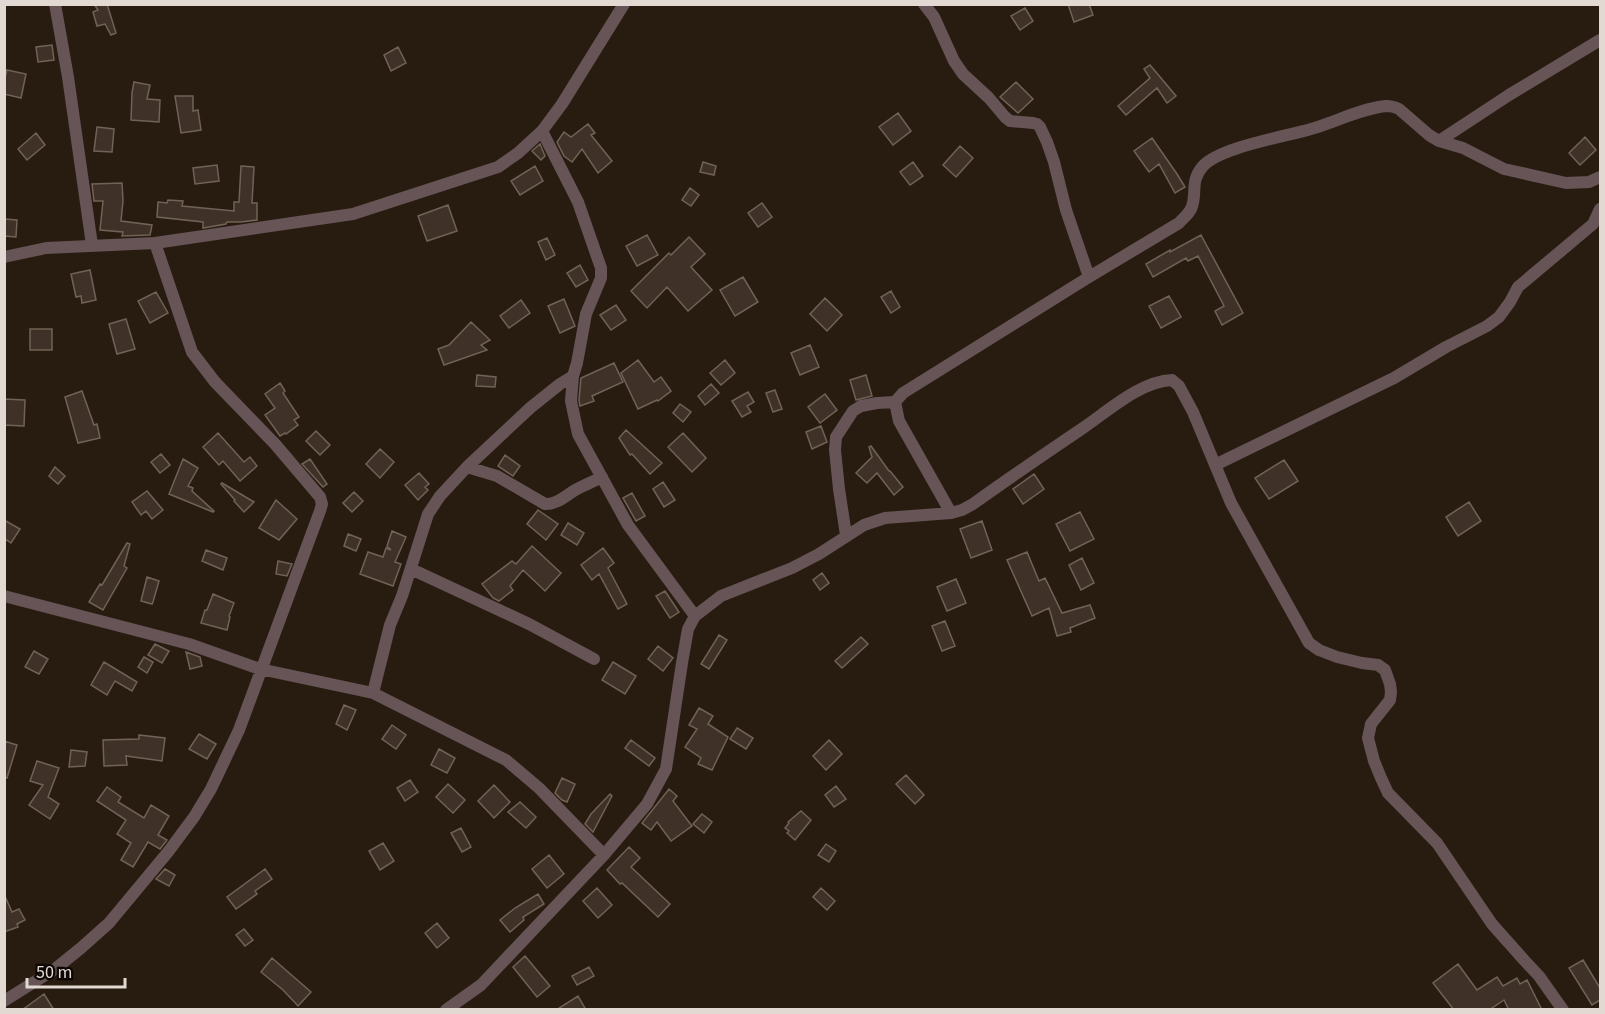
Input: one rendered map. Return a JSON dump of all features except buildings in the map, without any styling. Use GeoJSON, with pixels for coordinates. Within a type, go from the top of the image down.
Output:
{"type":"FeatureCollection","features":[{"type":"Feature","properties":{"kind":"street"},"geometry":{"type":"LineString","coordinates":[[55,4],[92,245]]}},
{"type":"Feature","properties":{"kind":"street"},"geometry":{"type":"LineString","coordinates":[[4,256],[46,248],[155,243],[353,214],[498,167],[518,153],[542,131],[562,104],[624,4]]}},
{"type":"Feature","properties":{"kind":"street"},"geometry":{"type":"LineString","coordinates":[[924,4],[934,17],[951,55],[963,74],[1010,121],[1033,123],[1040,127],[1054,162],[1066,210],[1089,277]]}},
{"type":"Feature","properties":{"kind":"street"},"geometry":{"type":"LineString","coordinates":[[1439,141],[1509,94],[1600,40]]}},
{"type":"Feature","properties":{"kind":"street"},"geometry":{"type":"LineString","coordinates":[[846,535],[835,450],[836,437],[853,411],[861,406],[895,402],[903,393],[1179,223],[1190,212],[1193,204],[1196,176],[1205,164],[1228,151],[1313,129],[1359,112],[1393,106],[1439,141],[1463,148],[1504,169],[1566,183],[1589,182],[1600,177]]}},
{"type":"Feature","properties":{"kind":"street"},"geometry":{"type":"LineString","coordinates":[[542,131],[578,201],[602,268],[601,278],[586,314],[573,376],[571,401],[578,434],[628,525],[694,616]]}},
{"type":"Feature","properties":{"kind":"street"},"geometry":{"type":"LineString","coordinates":[[1215,465],[1394,378],[1487,326],[1510,302],[1518,287],[1593,224],[1600,209]]}},
{"type":"Feature","properties":{"kind":"street"},"geometry":{"type":"LineString","coordinates":[[4,1001],[55,969],[108,923],[168,852],[194,817],[211,789],[239,730],[322,504],[320,497],[275,444],[215,382],[192,352],[155,243]]}},
{"type":"Feature","properties":{"kind":"street"},"geometry":{"type":"LineString","coordinates":[[373,693],[382,651],[428,514],[440,496],[467,467],[530,408],[573,376]]}},
{"type":"Feature","properties":{"kind":"street"},"geometry":{"type":"LineString","coordinates":[[446,1010],[481,985],[604,855],[647,804],[666,769],[688,629],[694,616],[721,596],[792,568],[819,554],[864,525],[885,518],[951,513],[962,510],[1138,391],[1162,380],[1172,380],[1179,386],[1193,412],[1231,503],[1309,643],[1337,657],[1378,665],[1385,670],[1390,684],[1390,700],[1371,724],[1368,738],[1374,761],[1388,793],[1437,843],[1492,924],[1539,976],[1563,1010]]}},
{"type":"Feature","properties":{"kind":"street"},"geometry":{"type":"LineString","coordinates":[[895,402],[899,421],[951,513]]}},
{"type":"Feature","properties":{"kind":"street"},"geometry":{"type":"LineString","coordinates":[[467,467],[497,476],[545,504],[551,505],[578,488],[602,477]]}},
{"type":"Feature","properties":{"kind":"street"},"geometry":{"type":"LineString","coordinates":[[411,569],[529,624],[594,658]]}},
{"type":"Feature","properties":{"kind":"street"},"geometry":{"type":"LineString","coordinates":[[4,596],[189,644],[260,669],[373,693],[506,760],[539,788],[604,855]]}}]}
